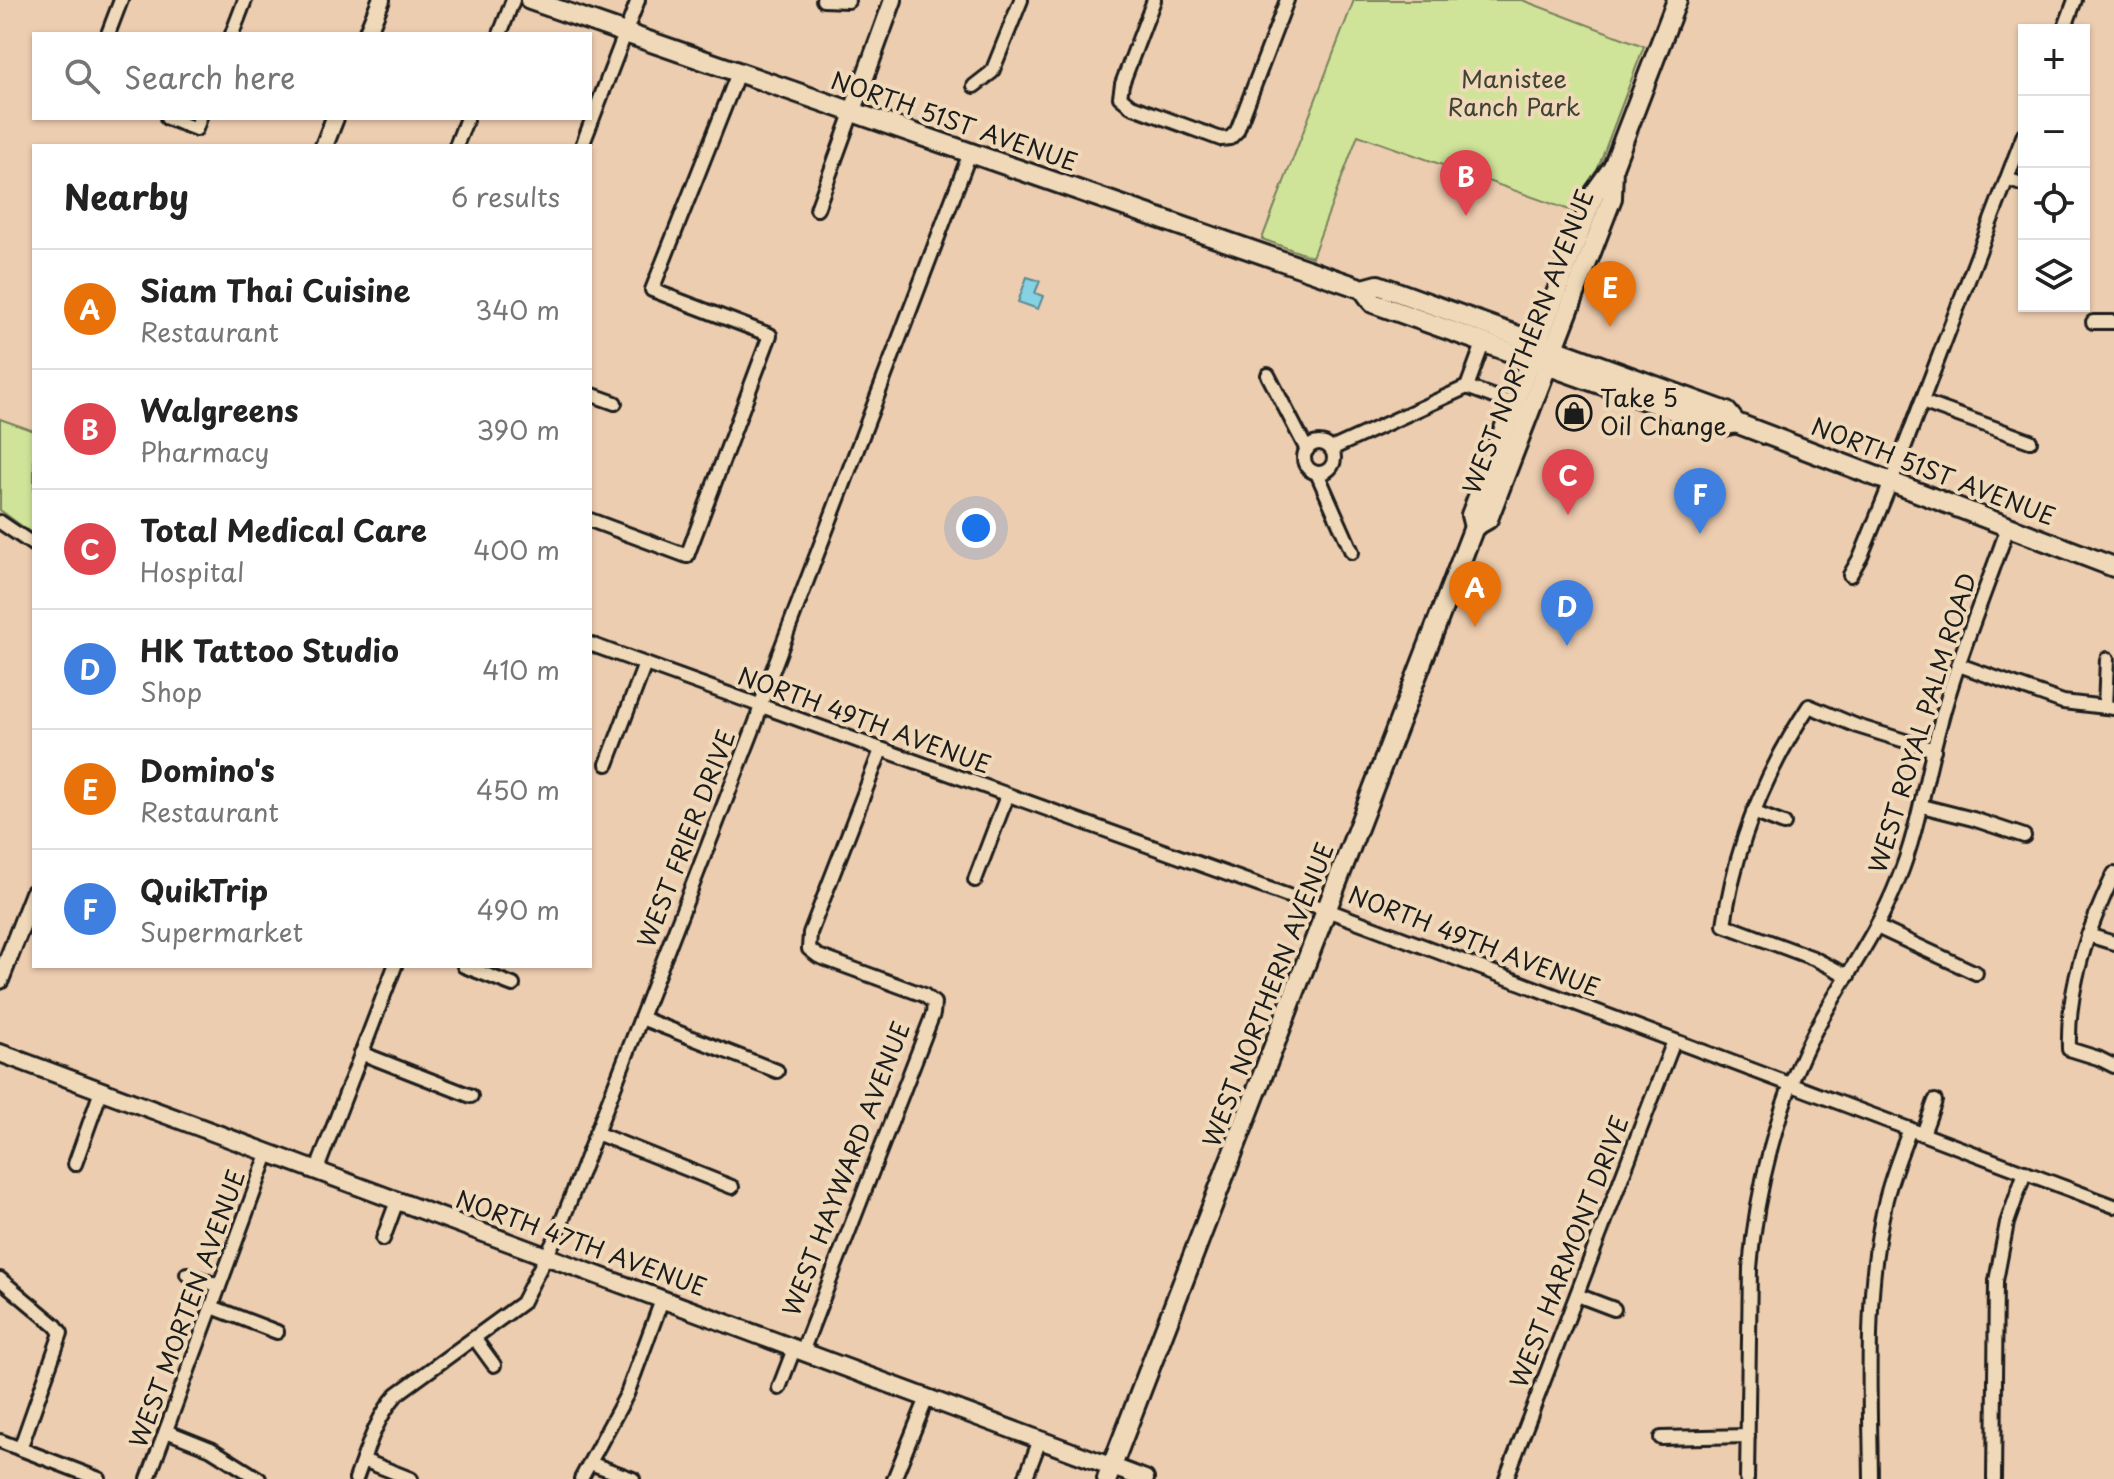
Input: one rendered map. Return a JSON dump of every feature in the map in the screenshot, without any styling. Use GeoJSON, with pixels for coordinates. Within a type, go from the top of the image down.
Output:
{"type":"FeatureCollection","features":[{"type":"Feature","properties":{"kind":"main road","name":"NORTH 51ST AVENUE"},"geometry":{"type":"LineString","coordinates":[[530,0],[1363,289],[1378,285],[1693,417],[1723,426],[1736,423],[2114,567]]}},
{"type":"Feature","properties":{"kind":"main road","name":"WEST NORTHERN AVENUE"},"geometry":{"type":"LineString","coordinates":[[1110,1473],[1474,527],[1471,515],[1513,404],[1543,352],[1612,198],[1613,167],[1677,0]]}},
{"type":"Feature","properties":{"kind":"main road","name":"NORTH 51ST AVENUE"},"geometry":{"type":"LineString","coordinates":[[1363,289],[1373,303],[1484,341],[1543,352]]}},
{"type":"Feature","properties":{"kind":"main road","name":"WEST NORTHERN AVENUE"},"geometry":{"type":"LineString","coordinates":[[1474,527],[1488,519],[1543,352]]}},
{"type":"Feature","properties":{"kind":"street"},"geometry":{"type":"LineString","coordinates":[[109,32],[121,0]]}},
{"type":"Feature","properties":{"kind":"street"},"geometry":{"type":"LineString","coordinates":[[233,32],[245,0]]}},
{"type":"Feature","properties":{"kind":"street"},"geometry":{"type":"LineString","coordinates":[[368,32],[381,0]]}},
{"type":"Feature","properties":{"kind":"street"},"geometry":{"type":"LineString","coordinates":[[501,32],[513,0]]}},
{"type":"Feature","properties":{"kind":"street"},"geometry":{"type":"LineString","coordinates":[[583,144],[638,0]]}},
{"type":"Feature","properties":{"kind":"street"},"geometry":{"type":"LineString","coordinates":[[823,0],[848,1]]}},
{"type":"Feature","properties":{"kind":"street"},"geometry":{"type":"LineString","coordinates":[[817,209],[893,0]]}},
{"type":"Feature","properties":{"kind":"street"},"geometry":{"type":"LineString","coordinates":[[974,86],[992,72],[1021,0]]}},
{"type":"Feature","properties":{"kind":"street"},"geometry":{"type":"LineString","coordinates":[[1154,0],[1122,84],[1120,97],[1131,106],[1217,139],[1230,138],[1239,126],[1287,0]]}},
{"type":"Feature","properties":{"kind":"street"},"geometry":{"type":"LineString","coordinates":[[2066,24],[2075,0]]}},
{"type":"Feature","properties":{"kind":"street"},"geometry":{"type":"LineString","coordinates":[[592,521],[687,556],[770,335],[652,290],[738,73]]}},
{"type":"Feature","properties":{"kind":"street"},"geometry":{"type":"LineString","coordinates":[[177,120],[198,124]]}},
{"type":"Feature","properties":{"kind":"street"},"geometry":{"type":"LineString","coordinates":[[325,144],[334,120]]}},
{"type":"Feature","properties":{"kind":"street"},"geometry":{"type":"LineString","coordinates":[[457,144],[466,120]]}},
{"type":"Feature","properties":{"kind":"street"},"geometry":{"type":"LineString","coordinates":[[1850,575],[1861,556],[1891,482],[2018,150]]}},
{"type":"Feature","properties":{"kind":"street","name":"WEST FRIER DRIVE"},"geometry":{"type":"LineString","coordinates":[[356,1479],[381,1417],[397,1394],[522,1303],[555,1239],[970,153]]}},
{"type":"Feature","properties":{"kind":"street"},"geometry":{"type":"LineString","coordinates":[[2007,179],[2018,183]]}},
{"type":"Feature","properties":{"kind":"street"},"geometry":{"type":"LineString","coordinates":[[2093,322],[2114,322]]}},
{"type":"Feature","properties":{"kind":"street"},"geometry":{"type":"LineString","coordinates":[[1467,387],[1484,341]]}},
{"type":"Feature","properties":{"kind":"street"},"geometry":{"type":"LineString","coordinates":[[1268,375],[1307,450],[1305,464],[1317,473],[1352,552]]}},
{"type":"Feature","properties":{"kind":"street"},"geometry":{"type":"LineString","coordinates":[[1307,450],[1319,444],[1331,449],[1467,387],[1513,404]]}},
{"type":"Feature","properties":{"kind":"street"},"geometry":{"type":"LineString","coordinates":[[592,395],[615,403]]}},
{"type":"Feature","properties":{"kind":"street"},"geometry":{"type":"LineString","coordinates":[[1922,402],[2030,441]]}},
{"type":"Feature","properties":{"kind":"street"},"geometry":{"type":"LineString","coordinates":[[1317,473],[1330,468],[1334,459],[1331,449]]}},
{"type":"Feature","properties":{"kind":"street"},"geometry":{"type":"LineString","coordinates":[[0,522],[32,544]]}},
{"type":"Feature","properties":{"kind":"street","name":"WEST ROYAL PALM ROAD"},"geometry":{"type":"LineString","coordinates":[[1747,1479],[1747,1350],[1752,1233],[1769,1156],[1815,1031],[1877,927],[1908,856],[1959,665],[2008,527]]}},
{"type":"Feature","properties":{"kind":"street","name":"NORTH 49TH AVENUE"},"geometry":{"type":"LineString","coordinates":[[592,645],[1327,910],[2114,1206]]}},
{"type":"Feature","properties":{"kind":"street"},"geometry":{"type":"LineString","coordinates":[[1959,665],[2063,702],[2110,708],[2107,659]]}},
{"type":"Feature","properties":{"kind":"street"},"geometry":{"type":"LineString","coordinates":[[607,764],[645,664]]}},
{"type":"Feature","properties":{"kind":"street"},"geometry":{"type":"LineString","coordinates":[[1848,976],[1813,958],[1724,925],[1732,882],[1753,812],[1776,761],[1809,706],[1857,726],[1934,750]]}},
{"type":"Feature","properties":{"kind":"street","name":"WEST HAYWARD AVENUE"},"geometry":{"type":"LineString","coordinates":[[779,1388],[798,1350],[933,1014],[934,1003],[924,995],[818,956],[809,949],[810,933],[881,750]]}},
{"type":"Feature","properties":{"kind":"street"},"geometry":{"type":"LineString","coordinates":[[975,880],[1007,796]]}},
{"type":"Feature","properties":{"kind":"street"},"geometry":{"type":"LineString","coordinates":[[1922,806],[2024,836]]}},
{"type":"Feature","properties":{"kind":"street"},"geometry":{"type":"LineString","coordinates":[[1753,812],[1784,824]]}},
{"type":"Feature","properties":{"kind":"street"},"geometry":{"type":"LineString","coordinates":[[2114,874],[2088,935],[2073,989],[2069,1049],[2114,1066]]}},
{"type":"Feature","properties":{"kind":"street"},"geometry":{"type":"LineString","coordinates":[[0,980],[32,898]]}},
{"type":"Feature","properties":{"kind":"street"},"geometry":{"type":"LineString","coordinates":[[1877,927],[1976,973]]}},
{"type":"Feature","properties":{"kind":"street"},"geometry":{"type":"LineString","coordinates":[[2088,935],[2114,943]]}},
{"type":"Feature","properties":{"kind":"street"},"geometry":{"type":"LineString","coordinates":[[316,1172],[394,968]]}},
{"type":"Feature","properties":{"kind":"street"},"geometry":{"type":"LineString","coordinates":[[469,968],[513,985]]}},
{"type":"Feature","properties":{"kind":"street"},"geometry":{"type":"LineString","coordinates":[[641,1018],[777,1071]]}},
{"type":"Feature","properties":{"kind":"street","name":"WEST HARMONT DRIVE"},"geometry":{"type":"LineString","coordinates":[[1506,1479],[1674,1041]]}},
{"type":"Feature","properties":{"kind":"street","name":"NORTH 47TH AVENUE"},"geometry":{"type":"LineString","coordinates":[[0,1053],[1040,1440],[1110,1473],[1145,1479]]}},
{"type":"Feature","properties":{"kind":"street"},"geometry":{"type":"LineString","coordinates":[[361,1053],[471,1096]]}},
{"type":"Feature","properties":{"kind":"street"},"geometry":{"type":"LineString","coordinates":[[75,1164],[101,1091]]}},
{"type":"Feature","properties":{"kind":"street"},"geometry":{"type":"LineString","coordinates":[[1871,1479],[1870,1348],[1876,1256],[1886,1197],[1916,1131],[1935,1101]]}},
{"type":"Feature","properties":{"kind":"street"},"geometry":{"type":"LineString","coordinates":[[596,1133],[732,1187]]}},
{"type":"Feature","properties":{"kind":"street","name":"WEST MORTEN AVENUE"},"geometry":{"type":"LineString","coordinates":[[148,1479],[268,1154]]}},
{"type":"Feature","properties":{"kind":"street"},"geometry":{"type":"LineString","coordinates":[[1994,1479],[1996,1281],[2007,1223],[2025,1172]]}},
{"type":"Feature","properties":{"kind":"street"},"geometry":{"type":"LineString","coordinates":[[383,1239],[397,1201]]}},
{"type":"Feature","properties":{"kind":"street"},"geometry":{"type":"LineString","coordinates":[[187,1274],[219,1286]]}},
{"type":"Feature","properties":{"kind":"street"},"geometry":{"type":"LineString","coordinates":[[0,1279],[61,1333],[20,1449]]}},
{"type":"Feature","properties":{"kind":"street"},"geometry":{"type":"LineString","coordinates":[[1577,1295],[1614,1309]]}},
{"type":"Feature","properties":{"kind":"street"},"geometry":{"type":"LineString","coordinates":[[581,1479],[627,1394],[662,1300]]}},
{"type":"Feature","properties":{"kind":"street"},"geometry":{"type":"LineString","coordinates":[[212,1307],[277,1332]]}},
{"type":"Feature","properties":{"kind":"street"},"geometry":{"type":"LineString","coordinates":[[475,1339],[494,1365]]}},
{"type":"Feature","properties":{"kind":"street"},"geometry":{"type":"LineString","coordinates":[[894,1479],[927,1398]]}},
{"type":"Feature","properties":{"kind":"street"},"geometry":{"type":"LineString","coordinates":[[166,1431],[211,1449],[259,1479]]}},
{"type":"Feature","properties":{"kind":"street"},"geometry":{"type":"LineString","coordinates":[[1661,1438],[1748,1436]]}},
{"type":"Feature","properties":{"kind":"street"},"geometry":{"type":"LineString","coordinates":[[1025,1479],[1040,1440]]}},
{"type":"Feature","properties":{"kind":"street"},"geometry":{"type":"LineString","coordinates":[[0,1441],[99,1479]]}},
{"type":"Feature","properties":{"kind":"street"},"geometry":{"type":"LineString","coordinates":[[363,1460],[411,1479]]}},
{"type":"Feature","properties":{"kind":"street"},"geometry":{"type":"LineString","coordinates":[[590,1463],[633,1479]]}},
{"type":"Feature","properties":{"kind":"green space","name":"Manistee Ranch Park"},"geometry":{"type":"Polygon","coordinates":[[[1354,0],[1522,0],[1644,46],[1586,200],[1577,206],[1575,212],[1358,135],[1312,257],[1262,239],[1354,0]]]}},
{"type":"Feature","properties":{"kind":"green space"},"geometry":{"type":"Polygon","coordinates":[[[0,419],[32,430],[32,534],[0,510],[0,419]]]}},
{"type":"Feature","properties":{"kind":"water"},"geometry":{"type":"Polygon","coordinates":[[[1027,277],[1040,281],[1035,293],[1043,296],[1038,309],[1018,302],[1027,277]]]}},
{"type":"Feature","properties":{"kind":"place","name":"Walgreens"},"geometry":{"type":"Point","coordinates":[1466,216]}},
{"type":"Feature","properties":{"kind":"place","name":"Domino's"},"geometry":{"type":"Point","coordinates":[1610,327]}},
{"type":"Feature","properties":{"kind":"place","name":"Take 5 Oil Change"},"geometry":{"type":"Point","coordinates":[1574,413]}},
{"type":"Feature","properties":{"kind":"place","name":"Total Medical Care"},"geometry":{"type":"Point","coordinates":[1568,515]}},
{"type":"Feature","properties":{"kind":"place","name":"QuikTrip"},"geometry":{"type":"Point","coordinates":[1700,534]}},
{"type":"Feature","properties":{"kind":"place","name":"Siam Thai Cuisine"},"geometry":{"type":"Point","coordinates":[1475,627]}},
{"type":"Feature","properties":{"kind":"place","name":"HK Tattoo Studio"},"geometry":{"type":"Point","coordinates":[1567,646]}}]}
